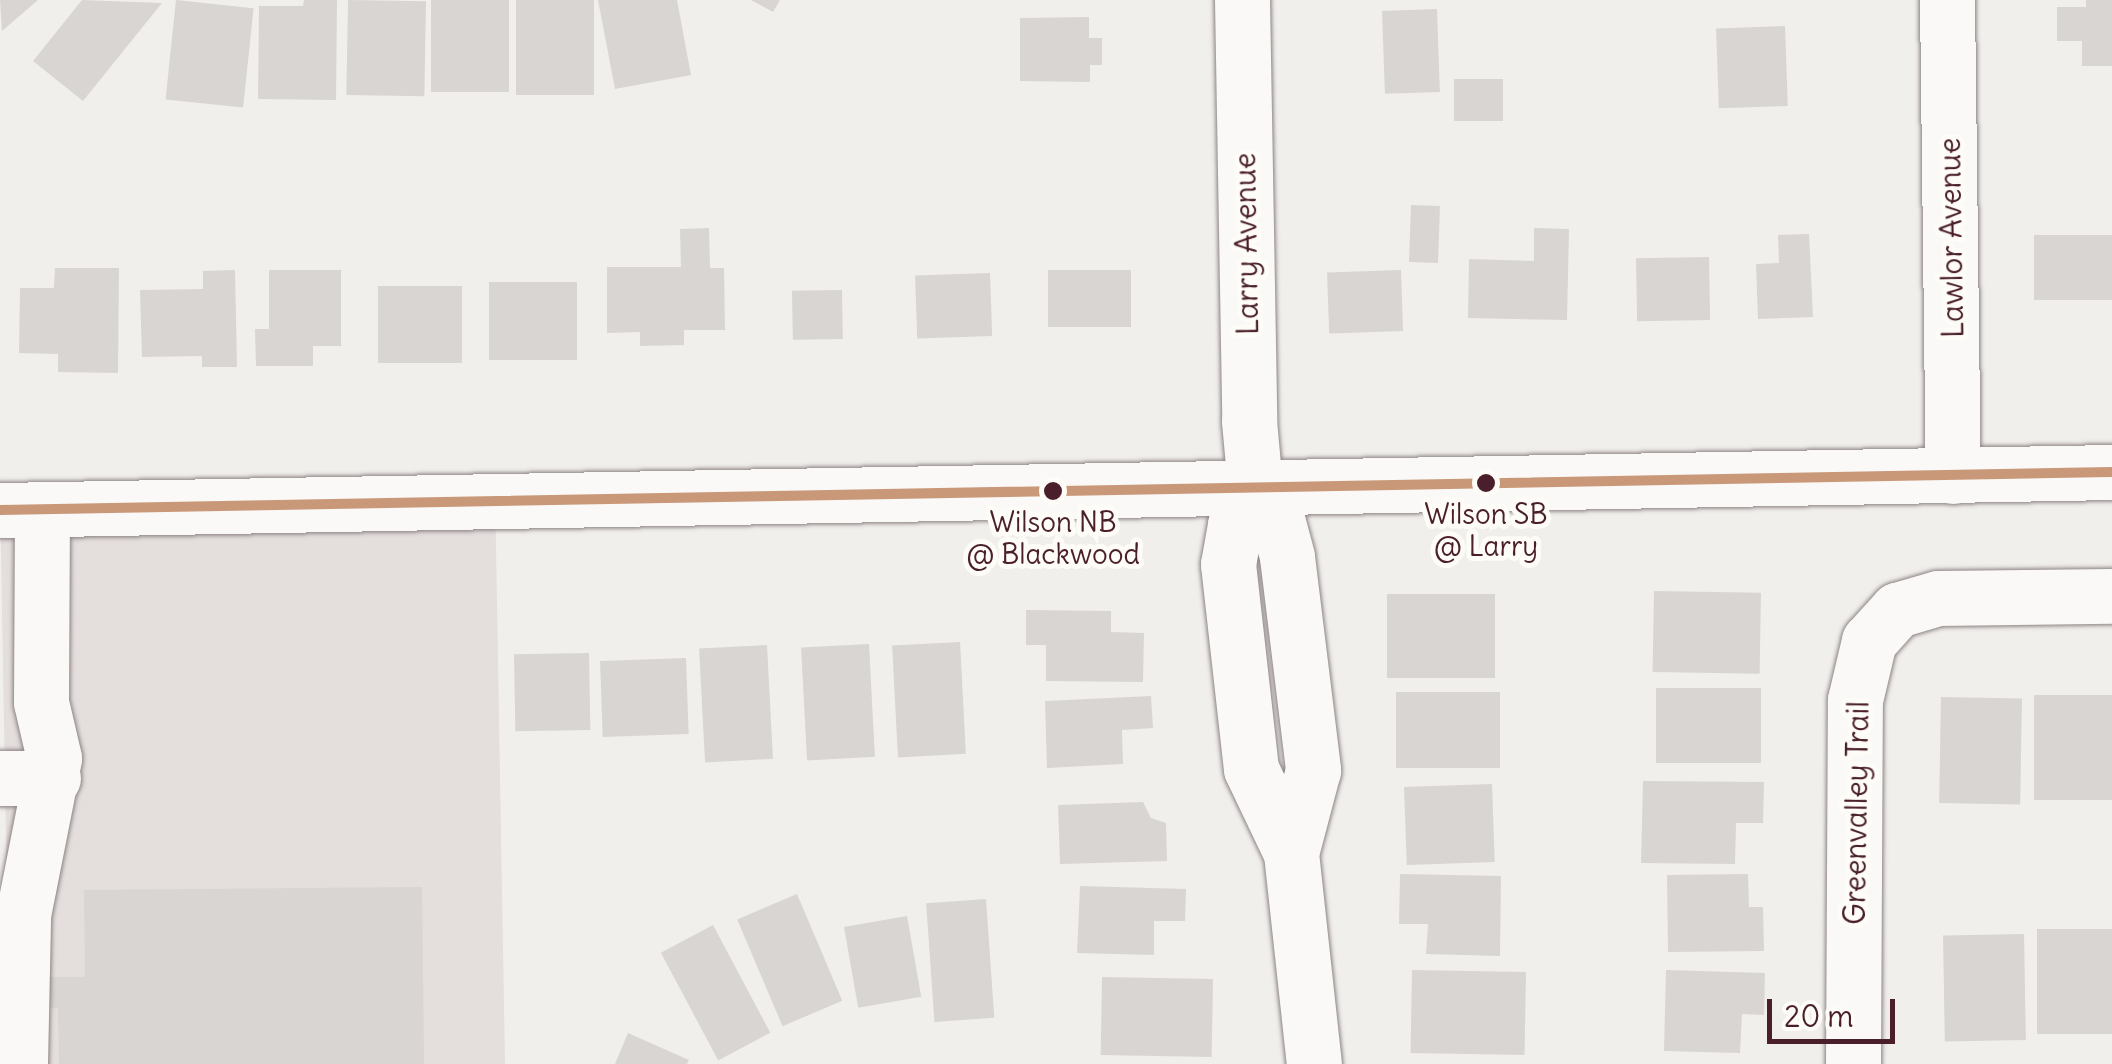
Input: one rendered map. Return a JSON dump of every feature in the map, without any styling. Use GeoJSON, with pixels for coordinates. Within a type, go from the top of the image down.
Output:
{"type":"FeatureCollection","features":[{"type":"Feature","properties":{"kind":"street","name":"Larry Avenue"},"geometry":{"type":"LineString","coordinates":[[1242,0],[1255,488]]}},
{"type":"Feature","properties":{"kind":"street","name":"Lawlor Avenue"},"geometry":{"type":"LineString","coordinates":[[1947,0],[1953,476]]}},
{"type":"Feature","properties":{"kind":"street"},"geometry":{"type":"LineString","coordinates":[[20,1064],[24,914],[54,778],[41,702],[21,509],[2112,472]]}},
{"type":"Feature","properties":{"kind":"street"},"geometry":{"type":"LineString","coordinates":[[1255,488],[1235,525],[1228,564],[1251,769],[1291,853],[1314,1064]]}},
{"type":"Feature","properties":{"kind":"street","name":"Greenvalley Trail"},"geometry":{"type":"LineString","coordinates":[[1853,1064],[1855,700],[1870,640],[1897,610],[1938,598],[2112,596]]}},
{"type":"Feature","properties":{"kind":"street"},"geometry":{"type":"LineString","coordinates":[[0,778],[54,778]]}},
{"type":"Feature","properties":{"kind":"shaded area"},"geometry":{"type":"Polygon","coordinates":[[[495,490],[505,1064],[10,1064],[0,499],[495,490]]]}},
{"type":"Feature","properties":{"kind":"building"},"geometry":{"type":"Polygon","coordinates":[[[0,0],[38,0],[2,31],[0,0]]]}},
{"type":"Feature","properties":{"kind":"building"},"geometry":{"type":"Polygon","coordinates":[[[82,0],[162,3],[83,101],[33,61],[82,0]]]}},
{"type":"Feature","properties":{"kind":"building"},"geometry":{"type":"Polygon","coordinates":[[[176,0],[254,8],[243,108],[166,99],[176,0]]]}},
{"type":"Feature","properties":{"kind":"building"},"geometry":{"type":"Polygon","coordinates":[[[304,0],[337,0],[336,100],[258,99],[259,6],[303,6],[304,0]]]}},
{"type":"Feature","properties":{"kind":"building"},"geometry":{"type":"Polygon","coordinates":[[[348,0],[426,1],[424,96],[346,95],[348,0]]]}},
{"type":"Feature","properties":{"kind":"building"},"geometry":{"type":"Polygon","coordinates":[[[431,0],[509,0],[509,92],[431,92],[431,0]]]}},
{"type":"Feature","properties":{"kind":"building"},"geometry":{"type":"Polygon","coordinates":[[[516,0],[594,0],[594,95],[516,95],[516,0]]]}},
{"type":"Feature","properties":{"kind":"building"},"geometry":{"type":"Polygon","coordinates":[[[598,0],[677,0],[691,75],[615,89],[598,0]]]}},
{"type":"Feature","properties":{"kind":"building"},"geometry":{"type":"Polygon","coordinates":[[[751,0],[780,0],[773,12],[751,0]]]}},
{"type":"Feature","properties":{"kind":"building"},"geometry":{"type":"Polygon","coordinates":[[[2086,0],[2112,0],[2112,66],[2082,66],[2082,41],[2057,41],[2057,7],[2086,7],[2086,0]]]}},
{"type":"Feature","properties":{"kind":"building"},"geometry":{"type":"Polygon","coordinates":[[[1437,9],[1440,92],[1385,94],[1382,11],[1437,9]]]}},
{"type":"Feature","properties":{"kind":"building"},"geometry":{"type":"Polygon","coordinates":[[[1089,17],[1089,38],[1102,38],[1102,65],[1090,65],[1090,82],[1020,81],[1020,18],[1089,17]]]}},
{"type":"Feature","properties":{"kind":"building"},"geometry":{"type":"Polygon","coordinates":[[[1785,26],[1788,106],[1719,108],[1716,28],[1785,26]]]}},
{"type":"Feature","properties":{"kind":"building"},"geometry":{"type":"Polygon","coordinates":[[[1454,79],[1503,79],[1503,121],[1454,121],[1454,79]]]}},
{"type":"Feature","properties":{"kind":"building"},"geometry":{"type":"Polygon","coordinates":[[[1411,205],[1440,206],[1438,263],[1409,262],[1411,205]]]}},
{"type":"Feature","properties":{"kind":"building"},"geometry":{"type":"Polygon","coordinates":[[[709,228],[710,268],[724,268],[725,330],[684,330],[684,345],[640,346],[640,332],[607,333],[607,267],[681,267],[680,229],[709,228]]]}},
{"type":"Feature","properties":{"kind":"building"},"geometry":{"type":"Polygon","coordinates":[[[1534,228],[1569,229],[1567,320],[1468,318],[1469,259],[1534,261],[1534,228]]]}},
{"type":"Feature","properties":{"kind":"building"},"geometry":{"type":"Polygon","coordinates":[[[1809,234],[1813,317],[1758,319],[1756,264],[1779,263],[1778,235],[1809,234]]]}},
{"type":"Feature","properties":{"kind":"building"},"geometry":{"type":"Polygon","coordinates":[[[2034,235],[2112,235],[2112,300],[2034,300],[2034,235]]]}},
{"type":"Feature","properties":{"kind":"building"},"geometry":{"type":"Polygon","coordinates":[[[1709,257],[1710,320],[1637,321],[1636,258],[1709,257]]]}},
{"type":"Feature","properties":{"kind":"building"},"geometry":{"type":"Polygon","coordinates":[[[55,268],[119,268],[118,373],[58,372],[58,354],[19,353],[20,288],[54,288],[55,268]]]}},
{"type":"Feature","properties":{"kind":"building"},"geometry":{"type":"Polygon","coordinates":[[[235,270],[237,367],[202,367],[202,356],[142,357],[140,290],[203,289],[203,271],[235,270]]]}},
{"type":"Feature","properties":{"kind":"building"},"geometry":{"type":"Polygon","coordinates":[[[269,270],[341,270],[341,346],[313,346],[313,366],[256,366],[255,329],[269,329],[269,270]]]}},
{"type":"Feature","properties":{"kind":"building"},"geometry":{"type":"Polygon","coordinates":[[[1048,270],[1131,270],[1131,327],[1048,327],[1048,270]]]}},
{"type":"Feature","properties":{"kind":"building"},"geometry":{"type":"Polygon","coordinates":[[[1401,270],[1403,331],[1329,334],[1327,273],[1401,270]]]}},
{"type":"Feature","properties":{"kind":"building"},"geometry":{"type":"Polygon","coordinates":[[[990,273],[992,336],[917,339],[915,276],[990,273]]]}},
{"type":"Feature","properties":{"kind":"building"},"geometry":{"type":"Polygon","coordinates":[[[489,282],[577,282],[577,360],[489,360],[489,282]]]}},
{"type":"Feature","properties":{"kind":"building"},"geometry":{"type":"Polygon","coordinates":[[[378,286],[462,286],[462,363],[378,363],[378,286]]]}},
{"type":"Feature","properties":{"kind":"building"},"geometry":{"type":"Polygon","coordinates":[[[842,290],[843,339],[793,340],[792,291],[842,290]]]}},
{"type":"Feature","properties":{"kind":"building"},"geometry":{"type":"Polygon","coordinates":[[[1654,591],[1761,593],[1760,674],[1653,672],[1654,591]]]}},
{"type":"Feature","properties":{"kind":"building"},"geometry":{"type":"Polygon","coordinates":[[[1387,594],[1495,594],[1495,678],[1387,678],[1387,594]]]}},
{"type":"Feature","properties":{"kind":"building"},"geometry":{"type":"Polygon","coordinates":[[[1026,610],[1111,611],[1111,632],[1144,633],[1143,682],[1046,681],[1046,645],[1026,645],[1026,610]]]}},
{"type":"Feature","properties":{"kind":"building"},"geometry":{"type":"Polygon","coordinates":[[[960,642],[966,754],[898,757],[892,646],[960,642]]]}},
{"type":"Feature","properties":{"kind":"building"},"geometry":{"type":"Polygon","coordinates":[[[869,644],[875,757],[807,760],[801,648],[869,644]]]}},
{"type":"Feature","properties":{"kind":"building"},"geometry":{"type":"Polygon","coordinates":[[[767,645],[773,759],[705,762],[699,649],[767,645]]]}},
{"type":"Feature","properties":{"kind":"building"},"geometry":{"type":"Polygon","coordinates":[[[589,653],[590,730],[515,731],[514,654],[589,653]]]}},
{"type":"Feature","properties":{"kind":"building"},"geometry":{"type":"Polygon","coordinates":[[[686,658],[689,734],[603,737],[600,661],[686,658]]]}},
{"type":"Feature","properties":{"kind":"building"},"geometry":{"type":"Polygon","coordinates":[[[1656,688],[1761,688],[1761,763],[1656,763],[1656,688]]]}},
{"type":"Feature","properties":{"kind":"building"},"geometry":{"type":"Polygon","coordinates":[[[1396,692],[1500,692],[1500,768],[1396,768],[1396,692]]]}},
{"type":"Feature","properties":{"kind":"building"},"geometry":{"type":"Polygon","coordinates":[[[2034,695],[2112,695],[2112,800],[2034,800],[2034,695]]]}},
{"type":"Feature","properties":{"kind":"building"},"geometry":{"type":"Polygon","coordinates":[[[1151,696],[1153,728],[1122,730],[1123,764],[1047,768],[1045,701],[1151,696]]]}},
{"type":"Feature","properties":{"kind":"building"},"geometry":{"type":"Polygon","coordinates":[[[1941,697],[2022,698],[2020,804],[1939,803],[1941,697]]]}},
{"type":"Feature","properties":{"kind":"building"},"geometry":{"type":"Polygon","coordinates":[[[1643,781],[1764,782],[1763,823],[1736,823],[1735,864],[1641,863],[1643,781]]]}},
{"type":"Feature","properties":{"kind":"building"},"geometry":{"type":"Polygon","coordinates":[[[1492,784],[1495,862],[1407,865],[1404,787],[1492,784]]]}},
{"type":"Feature","properties":{"kind":"building"},"geometry":{"type":"Polygon","coordinates":[[[1143,802],[1151,818],[1166,823],[1167,861],[1060,864],[1058,805],[1143,802]]]}},
{"type":"Feature","properties":{"kind":"building"},"geometry":{"type":"Polygon","coordinates":[[[1400,874],[1501,876],[1500,956],[1426,954],[1428,924],[1399,924],[1400,874]]]}},
{"type":"Feature","properties":{"kind":"building"},"geometry":{"type":"Polygon","coordinates":[[[1748,874],[1749,907],[1763,907],[1764,951],[1668,952],[1667,875],[1748,874]]]}},
{"type":"Feature","properties":{"kind":"building"},"geometry":{"type":"Polygon","coordinates":[[[1080,886],[1186,889],[1185,921],[1154,921],[1154,955],[1077,953],[1080,886]]]}},
{"type":"Feature","properties":{"kind":"building"},"geometry":{"type":"Polygon","coordinates":[[[422,887],[424,1064],[59,1064],[58,1008],[48,1008],[48,977],[85,977],[84,890],[422,887]]]}},
{"type":"Feature","properties":{"kind":"building"},"geometry":{"type":"Polygon","coordinates":[[[797,894],[842,1001],[782,1026],[737,919],[797,894]]]}},
{"type":"Feature","properties":{"kind":"building"},"geometry":{"type":"Polygon","coordinates":[[[986,899],[994,1018],[934,1022],[926,903],[986,899]]]}},
{"type":"Feature","properties":{"kind":"building"},"geometry":{"type":"Polygon","coordinates":[[[907,916],[921,997],[858,1008],[844,927],[907,916]]]}},
{"type":"Feature","properties":{"kind":"building"},"geometry":{"type":"Polygon","coordinates":[[[713,925],[770,1033],[718,1060],[661,953],[713,925]]]}},
{"type":"Feature","properties":{"kind":"building"},"geometry":{"type":"Polygon","coordinates":[[[2037,929],[2112,929],[2112,1034],[2037,1034],[2037,929]]]}},
{"type":"Feature","properties":{"kind":"building"},"geometry":{"type":"Polygon","coordinates":[[[2024,934],[2026,1040],[1945,1041],[1943,935],[2024,934]]]}},
{"type":"Feature","properties":{"kind":"building"},"geometry":{"type":"Polygon","coordinates":[[[1412,970],[1526,972],[1525,1055],[1411,1053],[1412,970]]]}},
{"type":"Feature","properties":{"kind":"building"},"geometry":{"type":"Polygon","coordinates":[[[1666,970],[1765,973],[1764,1015],[1742,1014],[1740,1053],[1664,1051],[1666,970]]]}},
{"type":"Feature","properties":{"kind":"building"},"geometry":{"type":"Polygon","coordinates":[[[1102,977],[1213,979],[1212,1057],[1101,1055],[1102,977]]]}},
{"type":"Feature","properties":{"kind":"building"},"geometry":{"type":"Polygon","coordinates":[[[628,1033],[689,1060],[687,1064],[615,1064],[628,1033]]]}},
{"type":"Feature","properties":{"kind":"transit line"},"geometry":{"type":"LineString","coordinates":[[0,510],[2112,472]]}},
{"type":"Feature","properties":{"kind":"place","name":"Wilson SB @ Larry"},"geometry":{"type":"Point","coordinates":[1486,483]}},
{"type":"Feature","properties":{"kind":"place","name":"Wilson NB @ Blackwood"},"geometry":{"type":"Point","coordinates":[1053,491]}}]}
